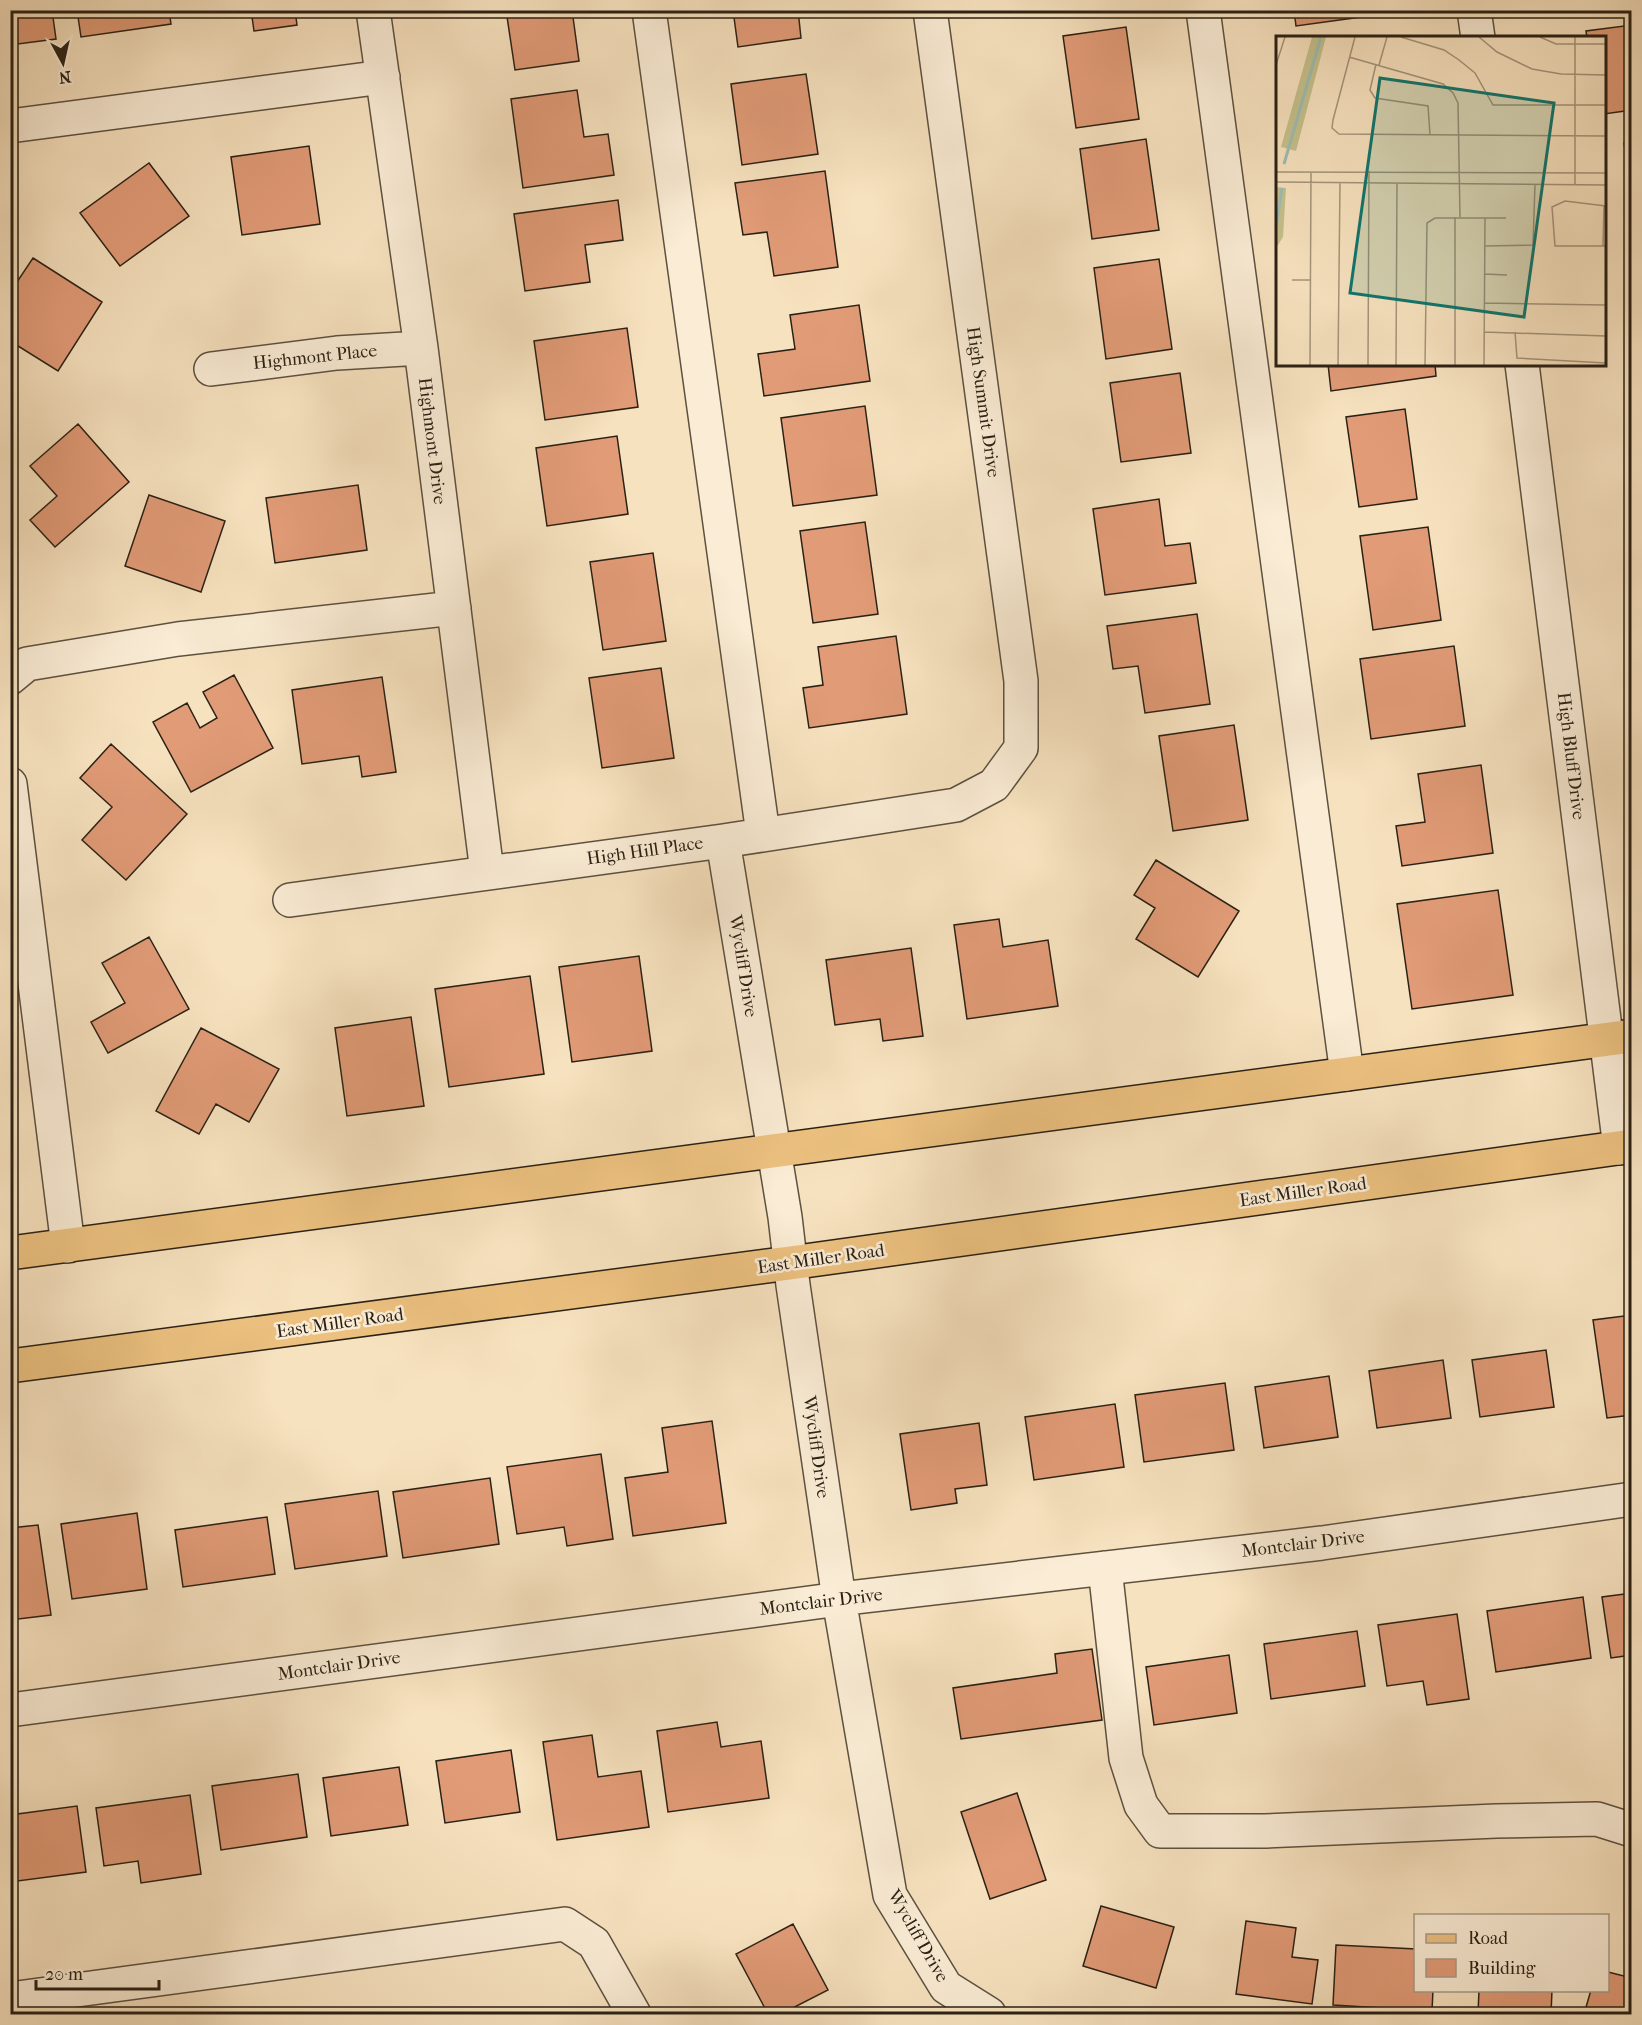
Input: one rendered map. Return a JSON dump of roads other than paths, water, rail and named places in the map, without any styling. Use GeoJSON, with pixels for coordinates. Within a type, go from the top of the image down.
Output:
{"type":"FeatureCollection","features":[{"type":"Feature","properties":{"kind":"main road"},"geometry":{"type":"LineString","coordinates":[[10,1253],[1619,1037]]}},
{"type":"Feature","properties":{"kind":"main road","name":"East Miller Road"},"geometry":{"type":"LineString","coordinates":[[10,1366],[790,1263],[1626,1147]]}},
{"type":"Feature","properties":{"kind":"street","name":"Highmont Drive"},"geometry":{"type":"LineString","coordinates":[[373,10],[421,348],[487,872]]}},
{"type":"Feature","properties":{"kind":"street"},"geometry":{"type":"LineString","coordinates":[[649,10],[763,834]]}},
{"type":"Feature","properties":{"kind":"street","name":"High Summit Drive"},"geometry":{"type":"LineString","coordinates":[[930,10],[1021,681],[1021,748],[994,785]]}},
{"type":"Feature","properties":{"kind":"street"},"geometry":{"type":"LineString","coordinates":[[1203,10],[1347,1074]]}},
{"type":"Feature","properties":{"kind":"street"},"geometry":{"type":"LineString","coordinates":[[1474,10],[1478,36]]}},
{"type":"Feature","properties":{"kind":"street"},"geometry":{"type":"LineString","coordinates":[[10,126],[382,77]]}},
{"type":"Feature","properties":{"kind":"street","name":"Highmont Place"},"geometry":{"type":"LineString","coordinates":[[210,369],[337,353],[421,348]]}},
{"type":"Feature","properties":{"kind":"street","name":"High Bluff Drive"},"geometry":{"type":"LineString","coordinates":[[1522,366],[1619,1037],[1626,1147]]}},
{"type":"Feature","properties":{"kind":"street"},"geometry":{"type":"LineString","coordinates":[[10,678],[27,664],[178,639],[454,608]]}},
{"type":"Feature","properties":{"kind":"street"},"geometry":{"type":"LineString","coordinates":[[10,784],[68,1246]]}},
{"type":"Feature","properties":{"kind":"street","name":"High Hill Place"},"geometry":{"type":"LineString","coordinates":[[290,900],[723,841],[956,805],[994,785]]}},
{"type":"Feature","properties":{"kind":"street","name":"Wycliff Drive"},"geometry":{"type":"LineString","coordinates":[[723,841],[785,1218],[839,1599],[890,1895],[946,1987],[989,2014]]}},
{"type":"Feature","properties":{"kind":"street","name":"Montclair Drive"},"geometry":{"type":"LineString","coordinates":[[10,1710],[839,1599],[1322,1543],[1632,1499]]}},
{"type":"Feature","properties":{"kind":"street"},"geometry":{"type":"LineString","coordinates":[[1105,1568],[1126,1758],[1141,1805],[1160,1831],[1265,1831],[1496,1821],[1597,1820],[1632,1830]]}},
{"type":"Feature","properties":{"kind":"street"},"geometry":{"type":"LineString","coordinates":[[10,1999],[565,1924],[594,1943],[634,2014]]}}]}
